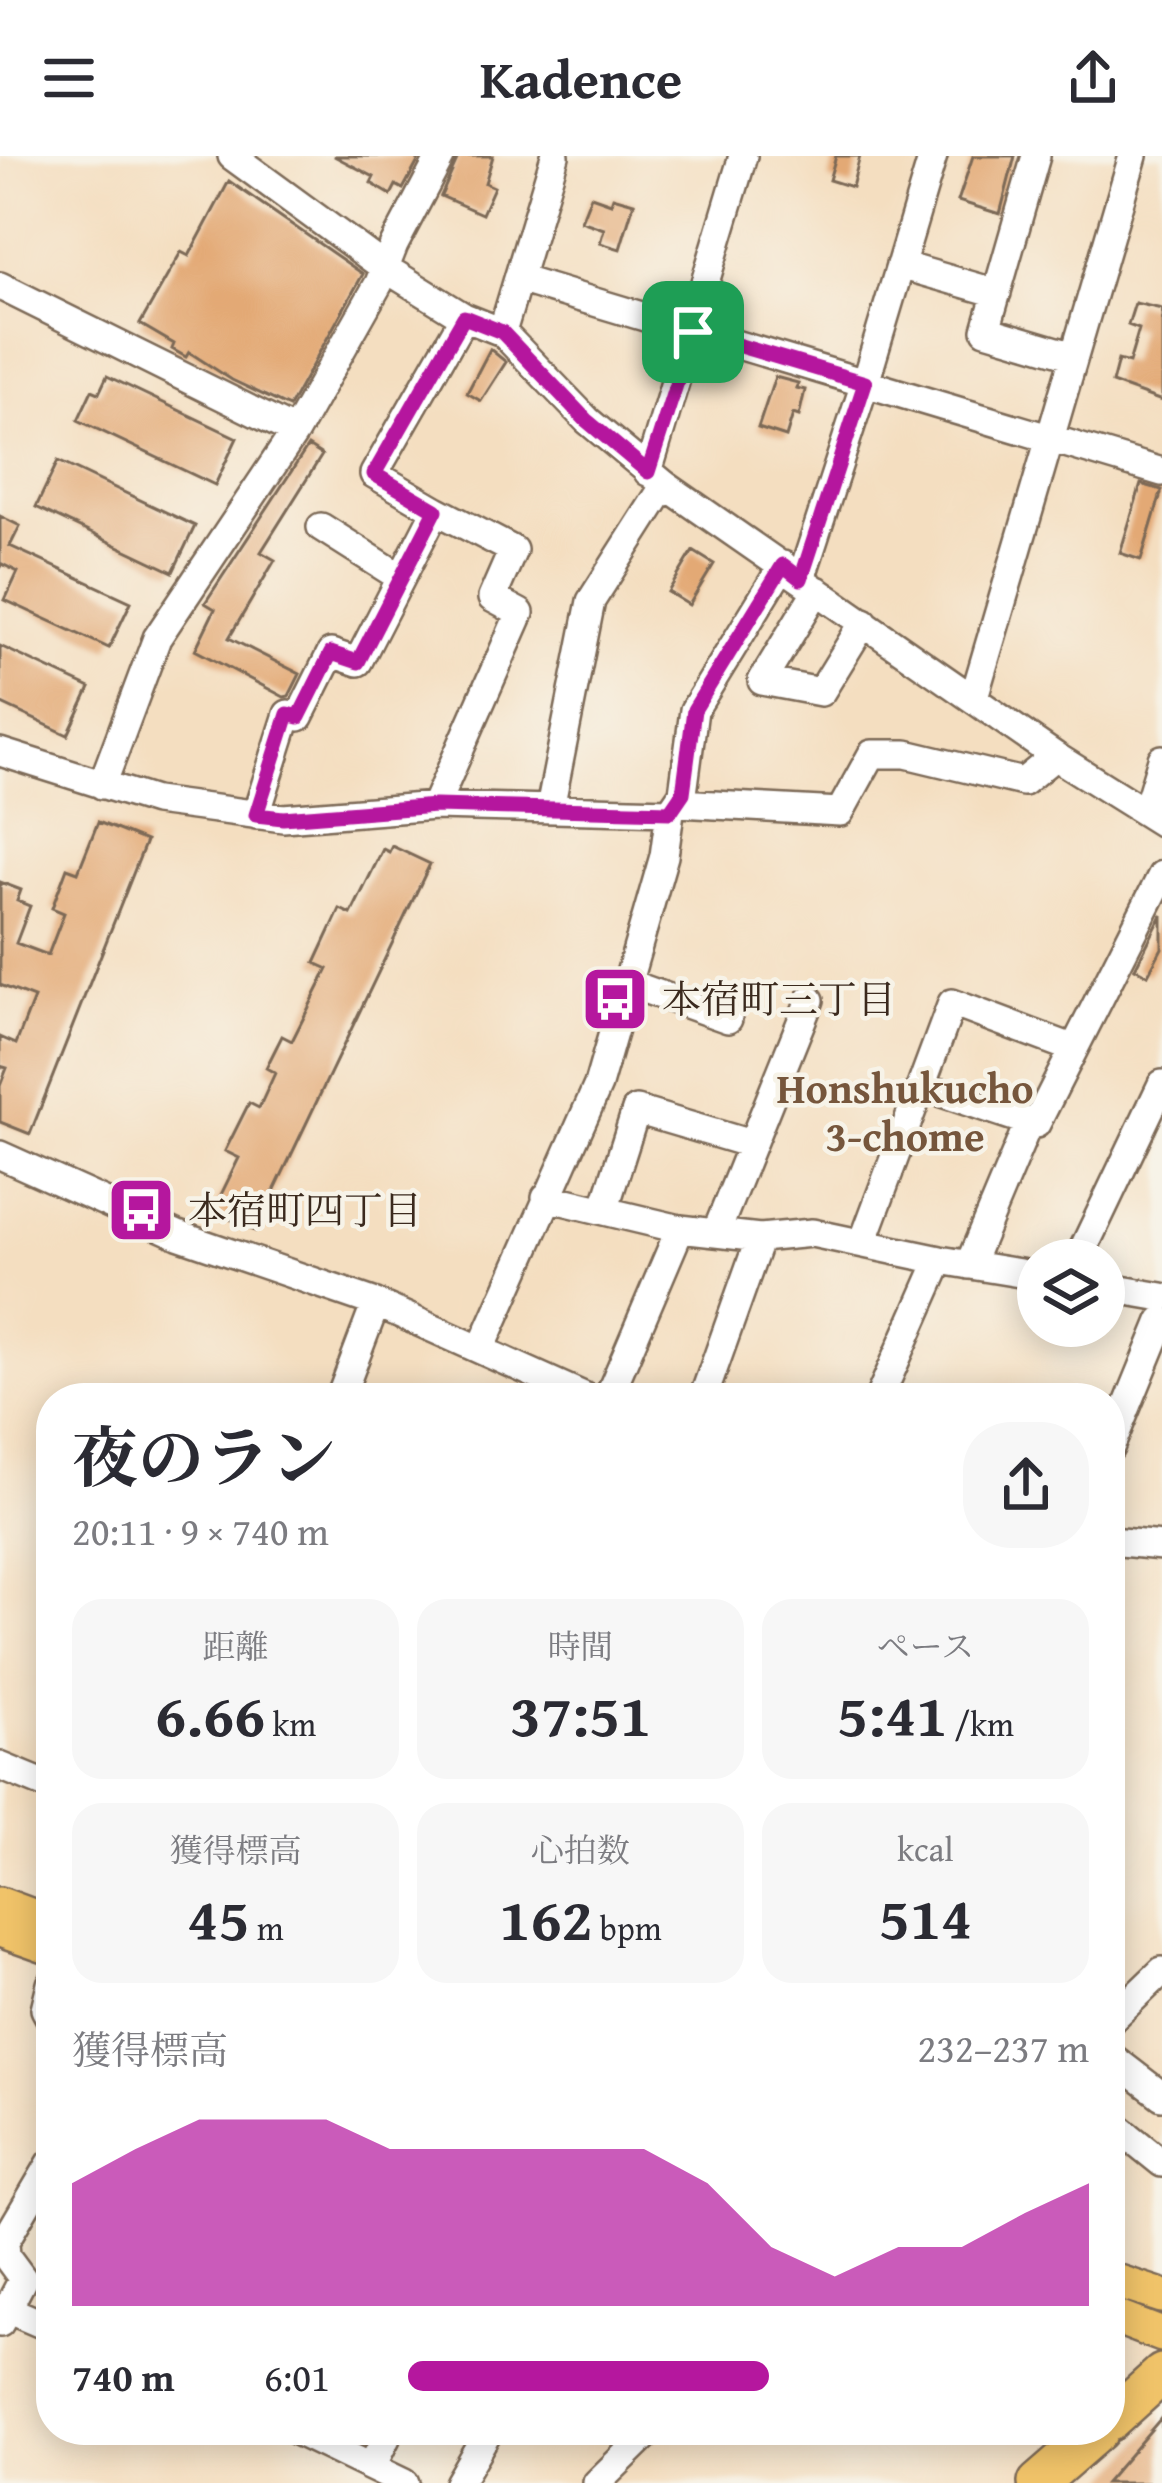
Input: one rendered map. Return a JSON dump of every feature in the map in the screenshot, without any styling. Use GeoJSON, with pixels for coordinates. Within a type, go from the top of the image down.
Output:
{"type":"FeatureCollection","features":[{"type":"Feature","properties":{"kind":"highway"},"geometry":{"type":"LineString","coordinates":[[1125,2407],[1151,2384]]}},
{"type":"Feature","properties":{"kind":"highway"},"geometry":{"type":"LineString","coordinates":[[1057,2478],[1087,2445]]}},
{"type":"Feature","properties":{"kind":"main road"},"geometry":{"type":"LineString","coordinates":[[0,1904],[36,1917]]}},
{"type":"Feature","properties":{"kind":"main road"},"geometry":{"type":"LineString","coordinates":[[0,1930],[36,1943]]}},
{"type":"Feature","properties":{"kind":"main road"},"geometry":{"type":"LineString","coordinates":[[1125,2283],[1157,2295]]}},
{"type":"Feature","properties":{"kind":"main road"},"geometry":{"type":"LineString","coordinates":[[1125,2321],[1156,2333]]}},
{"type":"Feature","properties":{"kind":"street"},"geometry":{"type":"LineString","coordinates":[[232,156],[385,268],[464,317],[502,332],[586,420],[657,479],[1055,756],[1154,818],[1162,759]]}},
{"type":"Feature","properties":{"kind":"street"},"geometry":{"type":"LineString","coordinates":[[502,332],[555,156]]}},
{"type":"Feature","properties":{"kind":"street"},"geometry":{"type":"LineString","coordinates":[[550,808],[592,602],[657,479],[743,156]]}},
{"type":"Feature","properties":{"kind":"street"},"geometry":{"type":"LineString","coordinates":[[864,622],[821,692],[762,681],[865,383],[933,156]]}},
{"type":"Feature","properties":{"kind":"street"},"geometry":{"type":"LineString","coordinates":[[1036,156],[986,330],[1074,356]]}},
{"type":"Feature","properties":{"kind":"street"},"geometry":{"type":"LineString","coordinates":[[974,697],[1133,156]]}},
{"type":"Feature","properties":{"kind":"street"},"geometry":{"type":"LineString","coordinates":[[102,785],[157,638],[295,432],[385,268],[437,158]]}},
{"type":"Feature","properties":{"kind":"street"},"geometry":{"type":"LineString","coordinates":[[900,265],[997,293]]}},
{"type":"Feature","properties":{"kind":"street"},"geometry":{"type":"LineString","coordinates":[[518,279],[1162,472]]}},
{"type":"Feature","properties":{"kind":"street"},"geometry":{"type":"LineString","coordinates":[[0,286],[295,432]]}},
{"type":"Feature","properties":{"kind":"street"},"geometry":{"type":"LineString","coordinates":[[435,806],[520,613],[492,598],[513,550],[374,474],[464,317]]}},
{"type":"Feature","properties":{"kind":"street"},"geometry":{"type":"LineString","coordinates":[[256,815],[288,714],[299,717],[331,653],[358,662],[436,510]]}},
{"type":"Feature","properties":{"kind":"street"},"geometry":{"type":"LineString","coordinates":[[321,526],[400,577]]}},
{"type":"Feature","properties":{"kind":"street"},"geometry":{"type":"LineString","coordinates":[[481,1349],[598,1085],[664,856],[694,710],[800,578]]}},
{"type":"Feature","properties":{"kind":"street"},"geometry":{"type":"LineString","coordinates":[[0,752],[155,801],[283,818],[435,806],[840,812],[872,754],[906,754],[1023,782],[1055,756]]}},
{"type":"Feature","properties":{"kind":"street"},"geometry":{"type":"LineString","coordinates":[[921,1086],[1036,1124],[1162,875]]}},
{"type":"Feature","properties":{"kind":"street"},"geometry":{"type":"LineString","coordinates":[[627,983],[728,1019]]}},
{"type":"Feature","properties":{"kind":"street"},"geometry":{"type":"LineString","coordinates":[[716,1233],[811,1000]]}},
{"type":"Feature","properties":{"kind":"street"},"geometry":{"type":"LineString","coordinates":[[862,1242],[952,1003],[1072,1048]]}},
{"type":"Feature","properties":{"kind":"street"},"geometry":{"type":"LineString","coordinates":[[1088,1239],[1162,1084]]}},
{"type":"Feature","properties":{"kind":"street"},"geometry":{"type":"LineString","coordinates":[[604,1210],[636,1110],[751,1144]]}},
{"type":"Feature","properties":{"kind":"street"},"geometry":{"type":"LineString","coordinates":[[969,1265],[1029,1122]]}},
{"type":"Feature","properties":{"kind":"street"},"geometry":{"type":"LineString","coordinates":[[0,1155],[178,1235],[376,1303],[555,1383]]}},
{"type":"Feature","properties":{"kind":"street"},"geometry":{"type":"LineString","coordinates":[[546,1197],[680,1229],[760,1238],[812,1233],[1017,1273]]}},
{"type":"Feature","properties":{"kind":"street"},"geometry":{"type":"LineString","coordinates":[[614,1383],[680,1229]]}},
{"type":"Feature","properties":{"kind":"street"},"geometry":{"type":"LineString","coordinates":[[708,1383],[760,1238]]}},
{"type":"Feature","properties":{"kind":"street"},"geometry":{"type":"LineString","coordinates":[[886,1383],[940,1260]]}},
{"type":"Feature","properties":{"kind":"street"},"geometry":{"type":"LineString","coordinates":[[1125,1291],[1162,1297]]}},
{"type":"Feature","properties":{"kind":"street"},"geometry":{"type":"LineString","coordinates":[[346,1383],[376,1303]]}},
{"type":"Feature","properties":{"kind":"street"},"geometry":{"type":"LineString","coordinates":[[1125,1411],[1162,1321]]}},
{"type":"Feature","properties":{"kind":"street"},"geometry":{"type":"LineString","coordinates":[[1125,1542],[1162,1546]]}},
{"type":"Feature","properties":{"kind":"street"},"geometry":{"type":"LineString","coordinates":[[0,1766],[36,1781]]}},
{"type":"Feature","properties":{"kind":"street"},"geometry":{"type":"LineString","coordinates":[[1125,2007],[1162,1971]]}},
{"type":"Feature","properties":{"kind":"street"},"geometry":{"type":"LineString","coordinates":[[1125,1995],[1132,2001]]}},
{"type":"Feature","properties":{"kind":"street"},"geometry":{"type":"LineString","coordinates":[[1125,2068],[1162,2096]]}},
{"type":"Feature","properties":{"kind":"street"},"geometry":{"type":"LineString","coordinates":[[1125,2133],[1162,2163]]}},
{"type":"Feature","properties":{"kind":"street"},"geometry":{"type":"LineString","coordinates":[[36,2188],[5,2241],[6,2256],[23,2279],[5,2317],[36,2324]]}},
{"type":"Feature","properties":{"kind":"street"},"geometry":{"type":"LineString","coordinates":[[326,2445],[404,2483]]}},
{"type":"Feature","properties":{"kind":"street"},"geometry":{"type":"LineString","coordinates":[[372,2466],[382,2445]]}},
{"type":"Feature","properties":{"kind":"street"},"geometry":{"type":"LineString","coordinates":[[458,2483],[480,2445]]}},
{"type":"Feature","properties":{"kind":"street"},"geometry":{"type":"LineString","coordinates":[[598,2483],[636,2445]]}},
{"type":"Feature","properties":{"kind":"building"},"geometry":{"type":"Polygon","coordinates":[[[334,156],[421,156],[403,189],[396,185],[391,195],[371,183],[374,177],[334,156]]]}},
{"type":"Feature","properties":{"kind":"building"},"geometry":{"type":"Polygon","coordinates":[[[459,156],[493,156],[485,183],[494,187],[482,214],[441,196],[459,156]]]}},
{"type":"Feature","properties":{"kind":"building"},"geometry":{"type":"Polygon","coordinates":[[[836,156],[860,156],[852,187],[829,180],[836,156]]]}},
{"type":"Feature","properties":{"kind":"building"},"geometry":{"type":"Polygon","coordinates":[[[973,156],[1015,156],[1000,214],[958,201],[973,156]]]}},
{"type":"Feature","properties":{"kind":"building"},"geometry":{"type":"Polygon","coordinates":[[[229,181],[363,274],[289,407],[232,380],[189,352],[186,357],[140,324],[181,252],[189,256],[229,181]]]}},
{"type":"Feature","properties":{"kind":"building"},"geometry":{"type":"Polygon","coordinates":[[[591,196],[611,203],[613,197],[634,203],[620,249],[600,243],[604,229],[581,221],[591,196]]]}},
{"type":"Feature","properties":{"kind":"building"},"geometry":{"type":"Polygon","coordinates":[[[1135,303],[1162,309],[1162,401],[1112,383],[1118,360],[1129,363],[1139,329],[1128,325],[1135,303]]]}},
{"type":"Feature","properties":{"kind":"building"},"geometry":{"type":"Polygon","coordinates":[[[490,349],[506,362],[481,401],[467,393],[490,349]]]}},
{"type":"Feature","properties":{"kind":"building"},"geometry":{"type":"Polygon","coordinates":[[[107,376],[237,438],[215,485],[78,420],[92,390],[99,393],[107,376]]]}},
{"type":"Feature","properties":{"kind":"building"},"geometry":{"type":"Polygon","coordinates":[[[775,377],[798,383],[796,388],[805,390],[799,416],[793,414],[786,437],[758,428],[775,377]]]}},
{"type":"Feature","properties":{"kind":"building"},"geometry":{"type":"Polygon","coordinates":[[[308,446],[322,455],[261,552],[275,560],[229,638],[300,674],[284,697],[195,650],[215,609],[205,603],[308,446]]]}},
{"type":"Feature","properties":{"kind":"building"},"geometry":{"type":"Polygon","coordinates":[[[58,461],[195,526],[173,572],[36,507],[58,461]]]}},
{"type":"Feature","properties":{"kind":"building"},"geometry":{"type":"Polygon","coordinates":[[[1141,484],[1162,490],[1141,560],[1120,553],[1141,484]]]}},
{"type":"Feature","properties":{"kind":"building"},"geometry":{"type":"Polygon","coordinates":[[[0,516],[20,526],[10,546],[131,602],[109,648],[5,600],[18,572],[0,567],[0,516]]]}},
{"type":"Feature","properties":{"kind":"building"},"geometry":{"type":"Polygon","coordinates":[[[693,551],[714,564],[689,605],[668,592],[693,551]]]}},
{"type":"Feature","properties":{"kind":"building"},"geometry":{"type":"Polygon","coordinates":[[[0,646],[90,688],[68,735],[0,703],[0,646]]]}},
{"type":"Feature","properties":{"kind":"building"},"geometry":{"type":"Polygon","coordinates":[[[98,822],[146,841],[30,1134],[0,1122],[0,1086],[7,1068],[0,1066],[0,1037],[16,1044],[34,998],[0,985],[0,882],[21,890],[17,901],[30,906],[16,943],[48,955],[64,913],[52,908],[67,868],[78,872],[98,822]]]}},
{"type":"Feature","properties":{"kind":"building"},"geometry":{"type":"Polygon","coordinates":[[[392,846],[430,864],[255,1231],[213,1211],[239,1158],[225,1151],[249,1103],[259,1108],[275,1073],[266,1068],[282,1036],[292,1041],[328,969],[315,963],[340,909],[351,914],[383,849],[389,852],[392,846]]]}},
{"type":"Feature","properties":{"kind":"building"},"geometry":{"type":"Polygon","coordinates":[[[1162,915],[1162,948],[1148,975],[1135,968],[1162,915]]]}},
{"type":"Feature","properties":{"kind":"building"},"geometry":{"type":"Polygon","coordinates":[[[1162,2417],[1162,2483],[1105,2483],[1162,2417]]]}},
{"type":"Feature","properties":{"kind":"place","name":"本宿町三丁目"},"geometry":{"type":"Point","coordinates":[615,999]}},
{"type":"Feature","properties":{"kind":"place","name":"本宿町四丁目"},"geometry":{"type":"Point","coordinates":[141,1210]}},
{"type":"Feature","properties":{"kind":"district","name":"Honshukucho 3-chome"},"geometry":{"type":"Point","coordinates":[905,1112]}},
{"type":"Feature","properties":{"kind":"route"},"geometry":{"type":"LineString","coordinates":[[464,317],[502,332],[586,420],[648,472],[693,332],[865,383],[801,579],[783,565],[694,710],[679,803],[670,812],[435,806],[283,818],[256,815],[288,714],[299,717],[331,653],[358,662],[436,510],[374,474],[464,317]]}}]}
